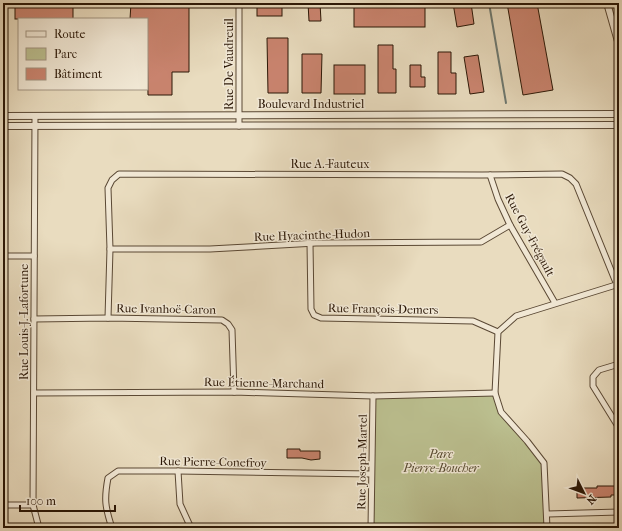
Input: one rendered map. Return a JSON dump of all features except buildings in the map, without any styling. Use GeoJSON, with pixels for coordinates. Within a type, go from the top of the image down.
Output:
{"type":"FeatureCollection","features":[{"type":"Feature","properties":{"kind":"street","name":"Rue De Vaudreuil"},"geometry":{"type":"LineString","coordinates":[[239,3],[239,126]]}},
{"type":"Feature","properties":{"kind":"street"},"geometry":{"type":"LineString","coordinates":[[607,3],[619,44]]}},
{"type":"Feature","properties":{"kind":"street"},"geometry":{"type":"LineString","coordinates":[[368,126],[369,114]]}},
{"type":"Feature","properties":{"kind":"street"},"geometry":{"type":"LineString","coordinates":[[430,114],[430,126]]}},
{"type":"Feature","properties":{"kind":"street"},"geometry":{"type":"LineString","coordinates":[[489,114],[489,125]]}},
{"type":"Feature","properties":{"kind":"street"},"geometry":{"type":"LineString","coordinates":[[516,114],[516,125]]}},
{"type":"Feature","properties":{"kind":"street","name":"Boulevard Industriel"},"geometry":{"type":"LineString","coordinates":[[3,116],[619,114]]}},
{"type":"Feature","properties":{"kind":"street"},"geometry":{"type":"LineString","coordinates":[[301,126],[302,115]]}},
{"type":"Feature","properties":{"kind":"street"},"geometry":{"type":"LineString","coordinates":[[327,115],[327,126]]}},
{"type":"Feature","properties":{"kind":"street","name":"Rue Louis-J.-Lafortune"},"geometry":{"type":"LineString","coordinates":[[35,116],[33,505],[39,528]]}},
{"type":"Feature","properties":{"kind":"street"},"geometry":{"type":"LineString","coordinates":[[83,116],[84,126]]}},
{"type":"Feature","properties":{"kind":"street","name":"Boulevard Industriel"},"geometry":{"type":"LineString","coordinates":[[3,126],[619,125]]}},
{"type":"Feature","properties":{"kind":"street","name":"Rue A.-Fauteux"},"geometry":{"type":"LineString","coordinates":[[108,318],[110,249],[108,188],[112,180],[119,174],[562,174],[570,178],[576,184],[618,284]]}},
{"type":"Feature","properties":{"kind":"street","name":"Rue Guy-Frégault"},"geometry":{"type":"LineString","coordinates":[[490,175],[498,199],[510,225],[555,303]]}},
{"type":"Feature","properties":{"kind":"street","name":"Rue Hyacinthe-Hudon"},"geometry":{"type":"LineString","coordinates":[[110,249],[210,249],[310,243],[481,242],[510,225]]}},
{"type":"Feature","properties":{"kind":"street","name":"Rue François-Demers"},"geometry":{"type":"LineString","coordinates":[[310,243],[311,309],[314,315],[321,318],[473,321],[498,332]]}},
{"type":"Feature","properties":{"kind":"street"},"geometry":{"type":"LineString","coordinates":[[3,256],[34,256]]}},
{"type":"Feature","properties":{"kind":"street"},"geometry":{"type":"LineString","coordinates":[[547,528],[548,514],[544,462],[527,440],[501,412],[495,393],[498,332],[516,316],[618,284]]}},
{"type":"Feature","properties":{"kind":"street","name":"Rue Ivanhoë-Caron"},"geometry":{"type":"LineString","coordinates":[[34,319],[108,318],[222,320],[228,324],[232,330],[234,392]]}},
{"type":"Feature","properties":{"kind":"street"},"geometry":{"type":"LineString","coordinates":[[619,364],[599,370],[594,377],[593,386],[619,428]]}},
{"type":"Feature","properties":{"kind":"street","name":"Rue Étienne-Marchand"},"geometry":{"type":"LineString","coordinates":[[34,393],[234,392],[373,396],[495,393]]}},
{"type":"Feature","properties":{"kind":"street","name":"Rue Joseph-Martel"},"geometry":{"type":"LineString","coordinates":[[371,528],[373,396]]}},
{"type":"Feature","properties":{"kind":"street","name":"Rue Pierre-Conefroy"},"geometry":{"type":"LineString","coordinates":[[112,528],[108,515],[105,495],[108,478],[118,471],[371,474]]}},
{"type":"Feature","properties":{"kind":"street"},"geometry":{"type":"LineString","coordinates":[[178,471],[180,504],[191,528]]}},
{"type":"Feature","properties":{"kind":"street"},"geometry":{"type":"LineString","coordinates":[[3,505],[33,505]]}},
{"type":"Feature","properties":{"kind":"street"},"geometry":{"type":"LineString","coordinates":[[548,514],[619,512]]}},
{"type":"Feature","properties":{"kind":"green space","name":"Parc Pierre-Boucher"},"geometry":{"type":"Polygon","coordinates":[[[495,393],[501,412],[544,463],[547,528],[371,528],[373,396],[495,393]]]}},
{"type":"Feature","properties":{"kind":"waterway"},"geometry":{"type":"LineString","coordinates":[[489,3],[506,103]]}}]}
